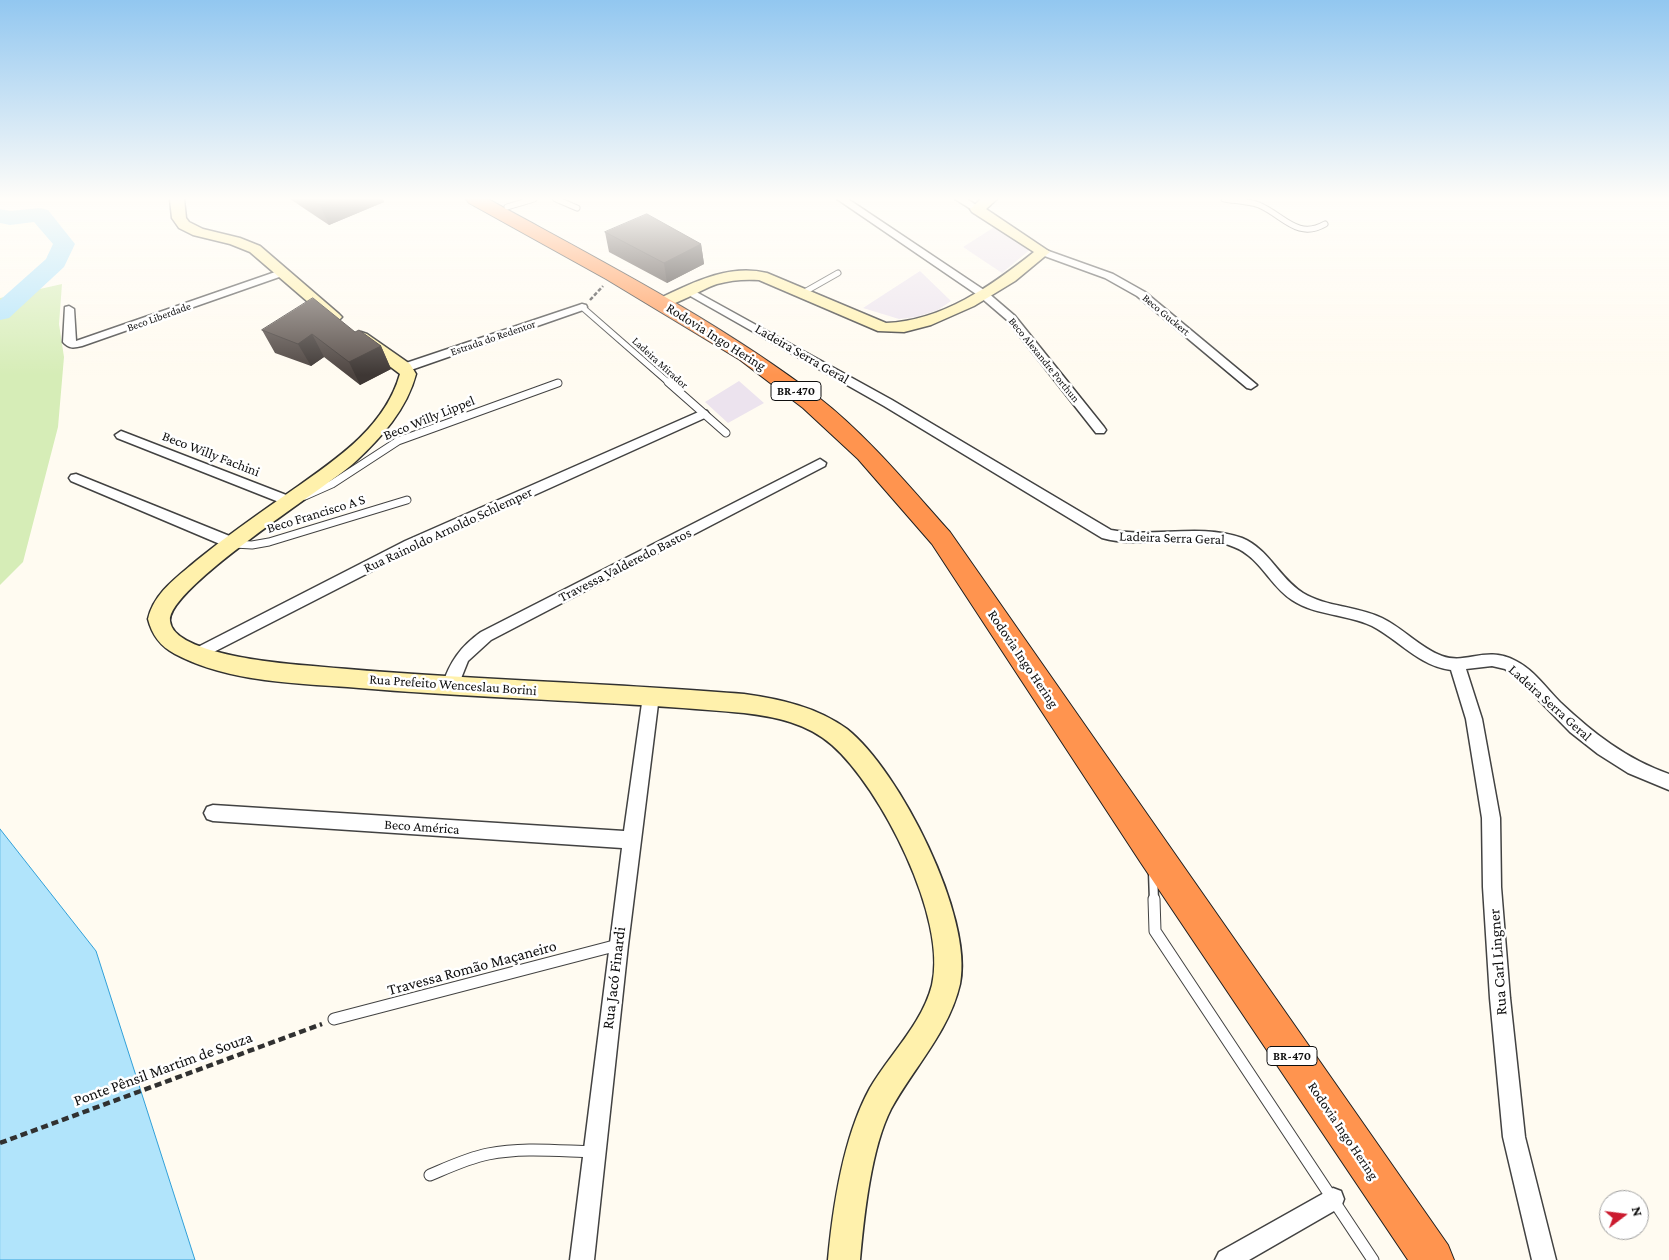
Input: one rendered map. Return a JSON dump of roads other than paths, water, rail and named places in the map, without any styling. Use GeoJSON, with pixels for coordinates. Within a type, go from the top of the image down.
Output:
{"type":"FeatureCollection","features":[{"type":"Feature","properties":{"kind":"highway","name":"Rodovia Ingo Hering"},"geometry":{"type":"LineString","coordinates":[[586,258],[747,356],[788,385],[849,436],[899,489],[940,538],[1152,852],[1433,1260]]}},
{"type":"Feature","properties":{"kind":"street"},"geometry":{"type":"LineString","coordinates":[[265,258],[340,322],[404,368]]}},
{"type":"Feature","properties":{"kind":"street","name":"Beco Alexandre Porthun"},"geometry":{"type":"LineString","coordinates":[[929,258],[983,294],[1011,318],[1100,430]]}},
{"type":"Feature","properties":{"kind":"street"},"geometry":{"type":"LineString","coordinates":[[662,303],[720,278],[750,274],[762,276],[884,328],[898,329],[928,322],[983,294],[1035,258]]}},
{"type":"Feature","properties":{"kind":"street","name":"Beco Guckert"},"geometry":{"type":"LineString","coordinates":[[1059,258],[1109,276],[1141,294],[1251,385]]}},
{"type":"Feature","properties":{"kind":"street","name":"Beco Liberdade"},"geometry":{"type":"LineString","coordinates":[[69,309],[69,342],[72,345],[281,273]]}},
{"type":"Feature","properties":{"kind":"street","name":"Ladeira Serra Geral"},"geometry":{"type":"LineString","coordinates":[[689,291],[888,403],[1099,530],[1124,539],[1218,537],[1238,542],[1251,548],[1268,564],[1293,594],[1308,602],[1349,612],[1377,622],[1430,657],[1444,663],[1457,664],[1483,659],[1498,659],[1513,666],[1600,748],[1626,765],[1669,782]]}},
{"type":"Feature","properties":{"kind":"street","name":"Estrada do Redentor"},"geometry":{"type":"LineString","coordinates":[[404,368],[582,307]]}},
{"type":"Feature","properties":{"kind":"street","name":"Rua Prefeito Wenceslau Borini"},"geometry":{"type":"LineString","coordinates":[[404,368],[408,374],[404,390],[365,442],[352,455],[232,543],[176,590],[163,606],[159,620],[162,631],[180,646],[197,654],[226,664],[254,669],[450,686],[651,696],[737,703],[800,715],[824,726],[848,742],[865,764],[904,826],[937,902],[946,933],[948,959],[946,984],[935,1012],[878,1102],[861,1152],[849,1210],[844,1260]]}},
{"type":"Feature","properties":{"kind":"street","name":"Rua Rainoldo Arnoldo Schlemper"},"geometry":{"type":"LineString","coordinates":[[197,654],[410,545],[703,414]]}},
{"type":"Feature","properties":{"kind":"street","name":"Beco Willy Fachini"},"geometry":{"type":"LineString","coordinates":[[121,435],[289,501]]}},
{"type":"Feature","properties":{"kind":"street","name":"Travessa Valderedo Bastos"},"geometry":{"type":"LineString","coordinates":[[450,686],[458,662],[470,648],[486,636],[820,463]]}},
{"type":"Feature","properties":{"kind":"street"},"geometry":{"type":"LineString","coordinates":[[76,478],[232,543]]}},
{"type":"Feature","properties":{"kind":"street","name":"Rua Carl Lingner"},"geometry":{"type":"LineString","coordinates":[[1457,664],[1474,719],[1491,818],[1493,896],[1514,1137],[1544,1260]]}},
{"type":"Feature","properties":{"kind":"street","name":"Rua Jacó Finardi"},"geometry":{"type":"LineString","coordinates":[[582,1260],[618,945],[651,696]]}},
{"type":"Feature","properties":{"kind":"street","name":"Beco América"},"geometry":{"type":"LineString","coordinates":[[213,813],[631,840]]}},
{"type":"Feature","properties":{"kind":"street"},"geometry":{"type":"LineString","coordinates":[[1227,1260],[1333,1199]]}},
{"type":"Feature","properties":{"kind":"lane"},"geometry":{"type":"LineString","coordinates":[[801,294],[838,273]]}},
{"type":"Feature","properties":{"kind":"lane","name":"Ladeira Mirador"},"geometry":{"type":"LineString","coordinates":[[582,307],[726,433]]}},
{"type":"Feature","properties":{"kind":"lane","name":"Beco Willy Lippel"},"geometry":{"type":"LineString","coordinates":[[289,501],[320,490],[398,440],[558,383]]}},
{"type":"Feature","properties":{"kind":"lane","name":"Beco Francisco A S"},"geometry":{"type":"LineString","coordinates":[[232,543],[252,545],[269,542],[406,500]]}},
{"type":"Feature","properties":{"kind":"lane"},"geometry":{"type":"LineString","coordinates":[[1152,852],[1155,931],[1373,1260]]}},
{"type":"Feature","properties":{"kind":"lane","name":"Travessa Romão Maçaneiro"},"geometry":{"type":"LineString","coordinates":[[334,1019],[618,945]]}},
{"type":"Feature","properties":{"kind":"lane"},"geometry":{"type":"LineString","coordinates":[[430,1175],[472,1158],[497,1152],[523,1150],[593,1152]]}},
{"type":"Feature","properties":{"kind":"water"},"geometry":{"type":"Polygon","coordinates":[[[0,829],[96,951],[195,1260],[0,1260],[0,829]]]}},
{"type":"Feature","properties":{"kind":"waterway"},"geometry":{"type":"LineString","coordinates":[[0,313],[56,262],[58,258]]}}]}
